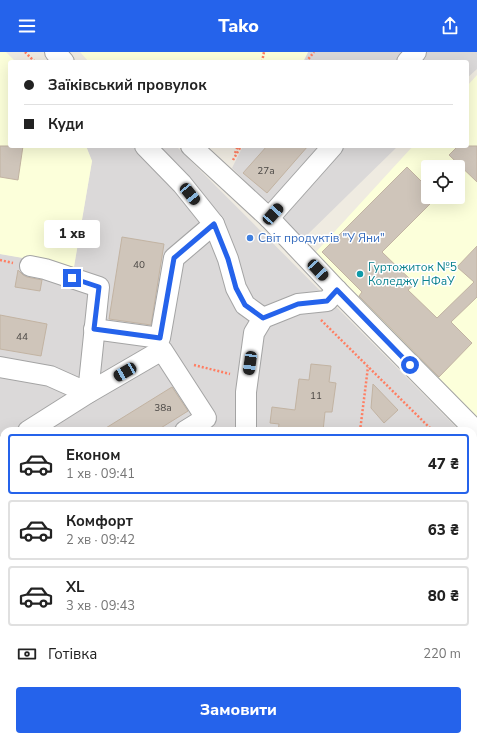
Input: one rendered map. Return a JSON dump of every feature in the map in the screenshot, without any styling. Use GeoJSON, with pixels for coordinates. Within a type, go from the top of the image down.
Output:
{"type":"FeatureCollection","features":[{"type":"Feature","properties":{"kind":"street"},"geometry":{"type":"LineString","coordinates":[[55,52],[62,60]]}},
{"type":"Feature","properties":{"kind":"street"},"geometry":{"type":"LineString","coordinates":[[409,60],[416,52]]}},
{"type":"Feature","properties":{"kind":"street"},"geometry":{"type":"LineString","coordinates":[[147,148],[182,184],[214,224],[228,259],[236,288],[245,305],[263,318]]}},
{"type":"Feature","properties":{"kind":"street"},"geometry":{"type":"LineString","coordinates":[[193,148],[269,218],[337,290],[472,427]]}},
{"type":"Feature","properties":{"kind":"street"},"geometry":{"type":"LineString","coordinates":[[269,218],[331,148]]}},
{"type":"Feature","properties":{"kind":"street"},"geometry":{"type":"LineString","coordinates":[[191,427],[206,418],[164,350],[174,258],[214,224]]}},
{"type":"Feature","properties":{"kind":"street"},"geometry":{"type":"LineString","coordinates":[[30,266],[45,269],[99,287],[88,393]]}},
{"type":"Feature","properties":{"kind":"street"},"geometry":{"type":"LineString","coordinates":[[246,427],[246,392],[254,333],[263,318],[298,304],[327,301],[337,290]]}},
{"type":"Feature","properties":{"kind":"street"},"geometry":{"type":"LineString","coordinates":[[94,329],[164,350]]}},
{"type":"Feature","properties":{"kind":"street"},"geometry":{"type":"LineString","coordinates":[[34,427],[88,393],[164,350]]}},
{"type":"Feature","properties":{"kind":"street"},"geometry":{"type":"LineString","coordinates":[[0,367],[50,376],[88,393]]}},
{"type":"Feature","properties":{"kind":"path"},"geometry":{"type":"LineString","coordinates":[[25,52],[33,60]]}},
{"type":"Feature","properties":{"kind":"path"},"geometry":{"type":"LineString","coordinates":[[308,60],[314,52]]}},
{"type":"Feature","properties":{"kind":"path"},"geometry":{"type":"LineString","coordinates":[[233,160],[237,148]]}},
{"type":"Feature","properties":{"kind":"path"},"geometry":{"type":"LineString","coordinates":[[305,304],[429,427]]}},
{"type":"Feature","properties":{"kind":"path"},"geometry":{"type":"LineString","coordinates":[[164,350],[175,360],[233,375]]}},
{"type":"Feature","properties":{"kind":"path"},"geometry":{"type":"LineString","coordinates":[[360,427],[368,367]]}},
{"type":"Feature","properties":{"kind":"shaded area"},"geometry":{"type":"Polygon","coordinates":[[[0,52],[6,52],[14,60],[8,60],[8,148],[87,148],[92,161],[74,267],[0,254],[0,52]]]}},
{"type":"Feature","properties":{"kind":"shaded area"},"geometry":{"type":"Polygon","coordinates":[[[80,52],[308,52],[304,60],[87,60],[80,52]]]}},
{"type":"Feature","properties":{"kind":"shaded area"},"geometry":{"type":"Polygon","coordinates":[[[308,52],[477,52],[477,69],[469,76],[469,60],[304,60],[308,52]]]}},
{"type":"Feature","properties":{"kind":"shaded area"},"geometry":{"type":"Polygon","coordinates":[[[477,75],[477,418],[314,254],[411,148],[469,148],[469,84],[477,75]]]}},
{"type":"Feature","properties":{"kind":"shaded area"},"geometry":{"type":"Polygon","coordinates":[[[87,148],[178,148],[456,427],[0,427],[0,254],[74,266],[92,161],[87,148]]]}},
{"type":"Feature","properties":{"kind":"shaded area"},"geometry":{"type":"Polygon","coordinates":[[[242,148],[396,148],[303,239],[232,168],[242,148]]]}},
{"type":"Feature","properties":{"kind":"building"},"geometry":{"type":"Polygon","coordinates":[[[0,146],[8,146],[8,148],[23,148],[18,180],[0,177],[0,146]]]}},
{"type":"Feature","properties":{"kind":"building"},"geometry":{"type":"Polygon","coordinates":[[[469,146],[477,146],[477,182],[465,170],[465,160],[454,160],[449,155],[456,148],[469,148],[469,146]]]}},
{"type":"Feature","properties":{"kind":"building"},"geometry":{"type":"Polygon","coordinates":[[[265,148],[306,148],[267,193],[243,173],[265,148]]]}},
{"type":"Feature","properties":{"kind":"building","name":"Гуртожиток №5 Коледжу НФаУ"},"geometry":{"type":"Polygon","coordinates":[[[407,167],[421,181],[421,204],[430,204],[382,252],[415,284],[408,290],[437,318],[474,282],[457,267],[477,246],[477,297],[451,322],[472,343],[439,377],[359,296],[362,292],[322,252],[407,167]]]}},
{"type":"Feature","properties":{"kind":"building"},"geometry":{"type":"Polygon","coordinates":[[[122,237],[164,244],[151,325],[109,319],[122,237]]]}},
{"type":"Feature","properties":{"kind":"building"},"geometry":{"type":"Polygon","coordinates":[[[18,270],[27,277],[42,280],[40,291],[15,287],[18,270]]]}},
{"type":"Feature","properties":{"kind":"building"},"geometry":{"type":"Polygon","coordinates":[[[0,315],[47,324],[41,356],[0,349],[0,315]]]}},
{"type":"Feature","properties":{"kind":"building"},"geometry":{"type":"Polygon","coordinates":[[[311,364],[331,366],[329,382],[336,383],[332,412],[325,412],[323,427],[279,427],[279,424],[270,423],[272,407],[295,410],[299,379],[309,380],[311,364]]]}},
{"type":"Feature","properties":{"kind":"building"},"geometry":{"type":"Polygon","coordinates":[[[373,384],[398,410],[384,423],[371,408],[373,384]]]}},
{"type":"Feature","properties":{"kind":"building"},"geometry":{"type":"Polygon","coordinates":[[[172,387],[188,411],[162,427],[107,427],[172,387]]]}},
{"type":"Feature","properties":{"kind":"place","name":"Світ продуктів \"У Яни\""},"geometry":{"type":"Point","coordinates":[250,238]}},
{"type":"Feature","properties":{"kind":"place","name":"Гуртожиток №5 Коледжу НФаУ"},"geometry":{"type":"Point","coordinates":[360,274]}},
{"type":"Feature","properties":{"kind":"route"},"geometry":{"type":"LineString","coordinates":[[72,278],[99,287],[94,329],[160,338],[174,258],[214,224],[228,259],[236,288],[245,305],[263,318],[298,304],[327,301],[337,290],[410,365]]}}]}
